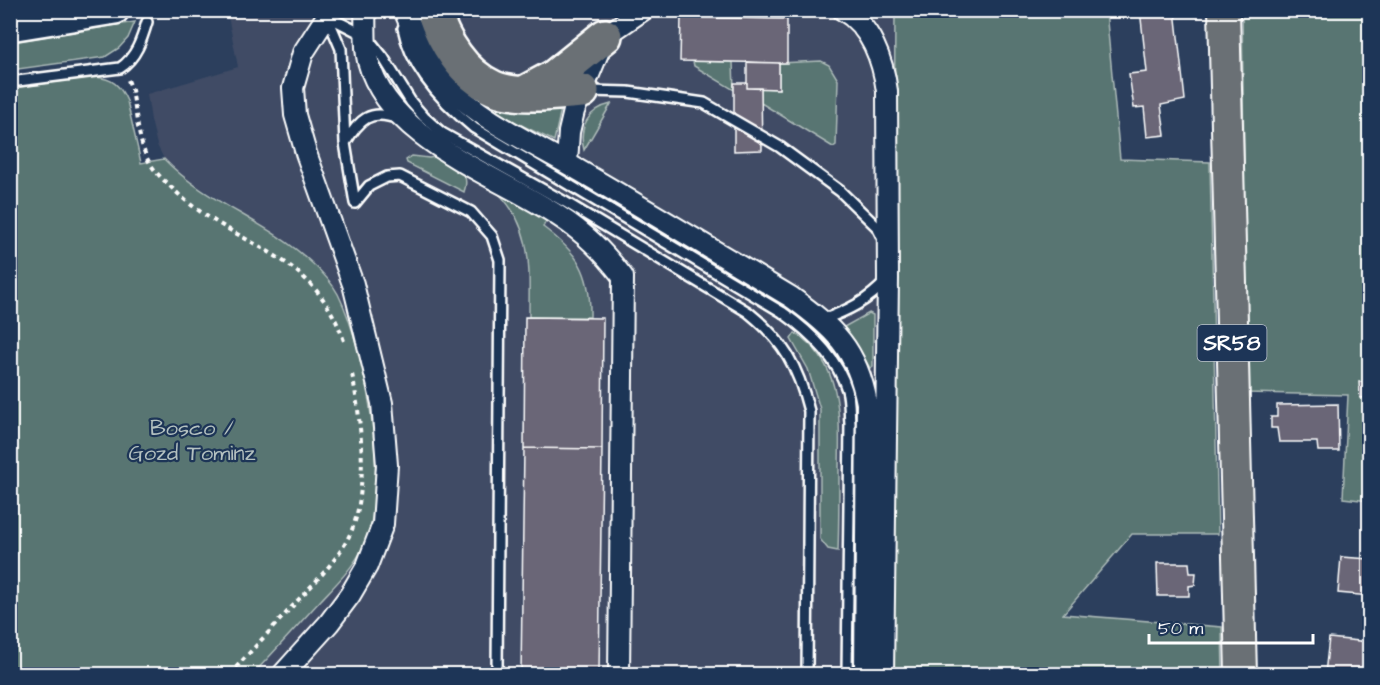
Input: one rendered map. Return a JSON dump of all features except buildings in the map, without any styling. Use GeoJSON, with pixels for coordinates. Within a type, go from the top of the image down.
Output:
{"type":"FeatureCollection","features":[{"type":"Feature","properties":{"kind":"highway"},"geometry":{"type":"LineString","coordinates":[[433,10],[448,45],[460,61],[477,77],[495,88],[524,93],[582,91]]}},
{"type":"Feature","properties":{"kind":"highway"},"geometry":{"type":"LineString","coordinates":[[524,93],[554,77],[605,36]]}},
{"type":"Feature","properties":{"kind":"main road","name":"SR58"},"geometry":{"type":"LineString","coordinates":[[1224,10],[1241,675]]}},
{"type":"Feature","properties":{"kind":"street"},"geometry":{"type":"LineString","coordinates":[[10,27],[115,10]]}},
{"type":"Feature","properties":{"kind":"street"},"geometry":{"type":"LineString","coordinates":[[365,10],[367,59],[377,83],[394,109],[406,122],[429,140],[572,226],[603,252],[623,277],[620,675]]}},
{"type":"Feature","properties":{"kind":"street"},"geometry":{"type":"LineString","coordinates":[[404,10],[432,64],[462,99],[505,129],[567,163],[791,297],[835,332],[858,368],[867,403],[865,675]]}},
{"type":"Feature","properties":{"kind":"street"},"geometry":{"type":"LineString","coordinates":[[567,163],[573,111],[605,36],[643,10]]}},
{"type":"Feature","properties":{"kind":"street"},"geometry":{"type":"LineString","coordinates":[[843,10],[852,16],[866,32],[884,71],[887,91],[888,278],[883,675]]}},
{"type":"Feature","properties":{"kind":"street"},"geometry":{"type":"LineString","coordinates":[[283,675],[328,623],[367,566],[382,524],[386,477],[382,403],[353,284],[306,153],[295,115],[293,88],[303,53],[327,13]]}},
{"type":"Feature","properties":{"kind":"lane"},"geometry":{"type":"LineString","coordinates":[[399,10],[404,33],[422,73],[436,94],[474,128],[782,312],[810,334],[833,361],[847,391],[850,423],[847,675]]}},
{"type":"Feature","properties":{"kind":"lane"},"geometry":{"type":"LineString","coordinates":[[327,13],[366,36],[383,57],[411,102],[442,133],[565,202],[748,312],[780,342],[803,386],[809,411],[807,675]]}},
{"type":"Feature","properties":{"kind":"lane"},"geometry":{"type":"LineString","coordinates":[[327,13],[341,50],[345,143],[355,203],[369,186],[387,177],[400,176],[471,212],[492,236],[500,260],[497,675]]}},
{"type":"Feature","properties":{"kind":"lane"},"geometry":{"type":"LineString","coordinates":[[10,82],[120,68],[133,56],[147,22]]}},
{"type":"Feature","properties":{"kind":"lane"},"geometry":{"type":"LineString","coordinates":[[582,91],[628,92],[704,103],[780,147],[840,191],[877,227],[888,249]]}},
{"type":"Feature","properties":{"kind":"lane"},"geometry":{"type":"LineString","coordinates":[[345,143],[353,129],[364,118],[384,114],[406,122]]}},
{"type":"Feature","properties":{"kind":"lane"},"geometry":{"type":"LineString","coordinates":[[822,320],[845,312],[863,301],[888,278]]}},
{"type":"Feature","properties":{"kind":"path"},"geometry":{"type":"LineString","coordinates":[[120,68],[128,78],[132,90],[146,156],[153,169],[193,207],[280,258],[300,273],[331,310],[346,350]]}},
{"type":"Feature","properties":{"kind":"path"},"geometry":{"type":"LineString","coordinates":[[230,675],[323,573],[350,534],[356,520],[361,463],[358,412],[350,369]]}},
{"type":"Feature","properties":{"kind":"shaded area"},"geometry":{"type":"Polygon","coordinates":[[[227,11],[904,11],[901,674],[253,674],[347,571],[361,552],[369,529],[374,494],[375,462],[371,413],[359,356],[337,293],[314,264],[293,246],[178,174],[164,159],[157,145],[147,94],[238,67],[227,11]]]}},
{"type":"Feature","properties":{"kind":"green space"},"geometry":{"type":"Polygon","coordinates":[[[895,11],[1106,11],[1120,159],[1210,162],[1218,534],[1132,534],[1063,614],[1222,627],[1223,674],[891,674],[895,11]]]}},
{"type":"Feature","properties":{"kind":"green space"},"geometry":{"type":"Polygon","coordinates":[[[1242,11],[1369,11],[1369,501],[1343,498],[1348,395],[1247,393],[1242,11]]]}},
{"type":"Feature","properties":{"kind":"green space"},"geometry":{"type":"Polygon","coordinates":[[[135,22],[128,38],[119,48],[105,57],[11,70],[11,42],[135,22]]]}},
{"type":"Feature","properties":{"kind":"green space"},"geometry":{"type":"Polygon","coordinates":[[[693,61],[733,62],[734,90],[694,66],[693,61]]]}},
{"type":"Feature","properties":{"kind":"green space"},"geometry":{"type":"Polygon","coordinates":[[[821,61],[829,65],[838,80],[836,145],[833,147],[761,103],[761,88],[779,89],[779,63],[821,61]]]}},
{"type":"Feature","properties":{"kind":"green space","name":"Bosco / Gozd Tominz"},"geometry":{"type":"Polygon","coordinates":[[[95,77],[111,81],[124,95],[141,163],[164,159],[199,188],[295,248],[330,281],[338,294],[358,350],[372,422],[375,459],[375,495],[370,526],[361,551],[348,571],[253,674],[11,674],[11,88],[95,77]]]}},
{"type":"Feature","properties":{"kind":"green space"},"geometry":{"type":"Polygon","coordinates":[[[468,93],[563,100],[554,141],[497,113],[468,93]]]}},
{"type":"Feature","properties":{"kind":"green space"},"geometry":{"type":"Polygon","coordinates":[[[611,104],[584,150],[582,134],[587,121],[596,110],[611,104]]]}},
{"type":"Feature","properties":{"kind":"green space"},"geometry":{"type":"Polygon","coordinates":[[[412,156],[429,158],[442,156],[453,163],[461,170],[466,180],[464,192],[407,163],[406,160],[412,156]]]}},
{"type":"Feature","properties":{"kind":"green space"},"geometry":{"type":"Polygon","coordinates":[[[496,191],[547,219],[543,227],[574,255],[585,276],[590,301],[590,317],[529,317],[529,266],[523,234],[517,219],[496,191]]]}},
{"type":"Feature","properties":{"kind":"green space"},"geometry":{"type":"Polygon","coordinates":[[[869,313],[873,315],[873,366],[870,368],[844,329],[869,313]]]}},
{"type":"Feature","properties":{"kind":"green space"},"geometry":{"type":"Polygon","coordinates":[[[795,333],[811,345],[822,359],[835,393],[839,430],[838,551],[828,549],[820,539],[820,409],[808,369],[791,339],[795,333]]]}}]}
